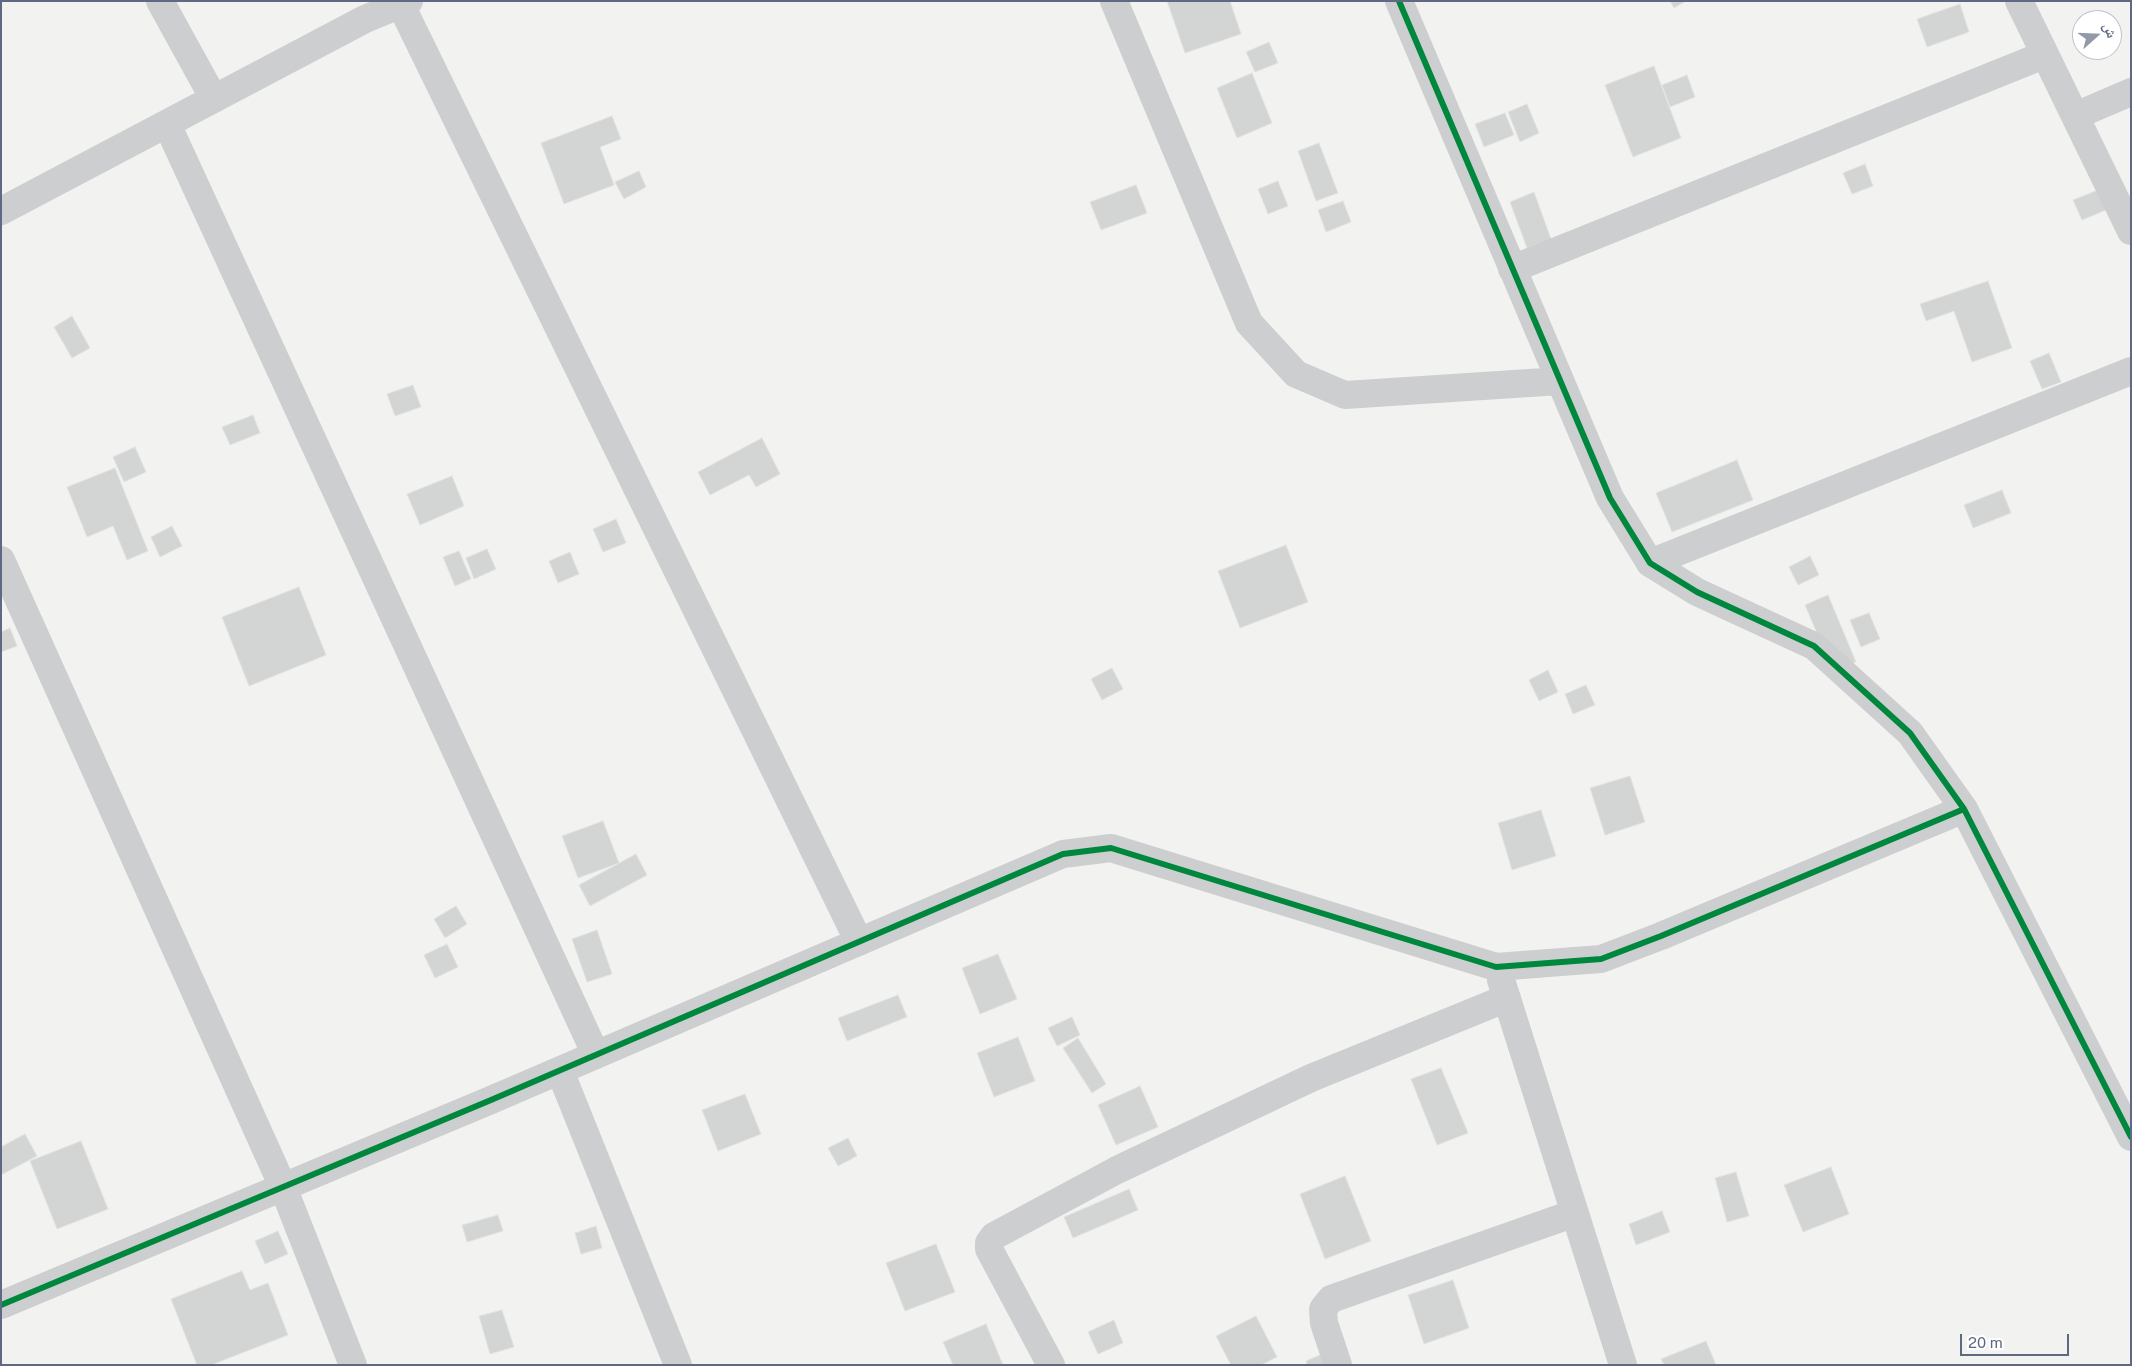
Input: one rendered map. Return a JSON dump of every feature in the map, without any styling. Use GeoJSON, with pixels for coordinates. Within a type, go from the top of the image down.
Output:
{"type":"FeatureCollection","features":[{"type":"Feature","properties":{"kind":"street"},"geometry":{"type":"LineString","coordinates":[[160,1],[214,99]]}},
{"type":"Feature","properties":{"kind":"street"},"geometry":{"type":"LineString","coordinates":[[1114,1],[1249,323],[1296,374],[1345,395],[1560,381]]}},
{"type":"Feature","properties":{"kind":"street"},"geometry":{"type":"LineString","coordinates":[[1399,1],[1610,498],[1650,563],[1697,592],[1814,646],[1910,733],[1964,809],[2131,1137]]}},
{"type":"Feature","properties":{"kind":"street"},"geometry":{"type":"LineString","coordinates":[[2018,1],[2131,231]]}},
{"type":"Feature","properties":{"kind":"street"},"geometry":{"type":"LineString","coordinates":[[1,212],[365,19],[405,3],[859,942]]}},
{"type":"Feature","properties":{"kind":"street"},"geometry":{"type":"LineString","coordinates":[[1512,269],[2044,55]]}},
{"type":"Feature","properties":{"kind":"street"},"geometry":{"type":"LineString","coordinates":[[2074,116],[2131,92]]}},
{"type":"Feature","properties":{"kind":"street"},"geometry":{"type":"LineString","coordinates":[[167,124],[596,1055]]}},
{"type":"Feature","properties":{"kind":"street"},"geometry":{"type":"LineString","coordinates":[[1650,563],[2131,371]]}},
{"type":"Feature","properties":{"kind":"street"},"geometry":{"type":"LineString","coordinates":[[1,560],[283,1187],[352,1365]]}},
{"type":"Feature","properties":{"kind":"street"},"geometry":{"type":"LineString","coordinates":[[1,1305],[560,1071],[1063,854],[1111,848],[1496,967],[1601,959],[1964,809]]}},
{"type":"Feature","properties":{"kind":"street"},"geometry":{"type":"LineString","coordinates":[[1496,967],[1623,1365]]}},
{"type":"Feature","properties":{"kind":"street"},"geometry":{"type":"LineString","coordinates":[[1051,1365],[989,1249],[994,1236],[1116,1170],[1302,1082],[1507,998]]}},
{"type":"Feature","properties":{"kind":"street"},"geometry":{"type":"LineString","coordinates":[[560,1071],[678,1365]]}},
{"type":"Feature","properties":{"kind":"street"},"geometry":{"type":"LineString","coordinates":[[1338,1365],[1324,1324],[1324,1309],[1331,1299],[1575,1213]]}},
{"type":"Feature","properties":{"kind":"building"},"geometry":{"type":"Polygon","coordinates":[[[1167,1],[1230,1],[1241,34],[1185,53],[1167,1]]]}},
{"type":"Feature","properties":{"kind":"building"},"geometry":{"type":"Polygon","coordinates":[[[1670,1],[1686,1],[1674,8],[1670,1]]]}},
{"type":"Feature","properties":{"kind":"building"},"geometry":{"type":"Polygon","coordinates":[[[1960,4],[1969,32],[1927,47],[1917,19],[1960,4]]]}},
{"type":"Feature","properties":{"kind":"building"},"geometry":{"type":"Polygon","coordinates":[[[1269,42],[1278,63],[1255,72],[1246,52],[1269,42]]]}},
{"type":"Feature","properties":{"kind":"building"},"geometry":{"type":"Polygon","coordinates":[[[1654,66],[1681,138],[1633,157],[1605,85],[1654,66]]]}},
{"type":"Feature","properties":{"kind":"building"},"geometry":{"type":"Polygon","coordinates":[[[1252,73],[1272,123],[1237,138],[1217,88],[1252,73]]]}},
{"type":"Feature","properties":{"kind":"building"},"geometry":{"type":"Polygon","coordinates":[[[1687,75],[1695,97],[1670,107],[1662,85],[1687,75]]]}},
{"type":"Feature","properties":{"kind":"building"},"geometry":{"type":"Polygon","coordinates":[[[1527,104],[1539,133],[1520,142],[1508,112],[1527,104]]]}},
{"type":"Feature","properties":{"kind":"building"},"geometry":{"type":"Polygon","coordinates":[[[1505,113],[1514,135],[1484,147],[1475,124],[1505,113]]]}},
{"type":"Feature","properties":{"kind":"building"},"geometry":{"type":"Polygon","coordinates":[[[612,116],[621,139],[600,147],[614,185],[564,204],[541,143],[612,116]]]}},
{"type":"Feature","properties":{"kind":"building"},"geometry":{"type":"Polygon","coordinates":[[[1319,143],[1338,193],[1316,201],[1298,151],[1319,143]]]}},
{"type":"Feature","properties":{"kind":"building"},"geometry":{"type":"Polygon","coordinates":[[[1865,164],[1873,186],[1852,194],[1843,173],[1865,164]]]}},
{"type":"Feature","properties":{"kind":"building"},"geometry":{"type":"Polygon","coordinates":[[[639,171],[646,187],[624,199],[615,182],[639,171]]]}},
{"type":"Feature","properties":{"kind":"building"},"geometry":{"type":"Polygon","coordinates":[[[1278,181],[1288,206],[1268,214],[1258,189],[1278,181]]]}},
{"type":"Feature","properties":{"kind":"building"},"geometry":{"type":"Polygon","coordinates":[[[1136,185],[1147,213],[1101,230],[1090,202],[1136,185]]]}},
{"type":"Feature","properties":{"kind":"building"},"geometry":{"type":"Polygon","coordinates":[[[2098,190],[2106,210],[2082,220],[2073,200],[2098,190]]]}},
{"type":"Feature","properties":{"kind":"building"},"geometry":{"type":"Polygon","coordinates":[[[1534,192],[1551,239],[1527,248],[1510,202],[1534,192]]]}},
{"type":"Feature","properties":{"kind":"building"},"geometry":{"type":"Polygon","coordinates":[[[1343,201],[1351,222],[1326,232],[1318,210],[1343,201]]]}},
{"type":"Feature","properties":{"kind":"building"},"geometry":{"type":"Polygon","coordinates":[[[1988,281],[2012,348],[1972,362],[1954,311],[1926,321],[1920,304],[1988,281]]]}},
{"type":"Feature","properties":{"kind":"building"},"geometry":{"type":"Polygon","coordinates":[[[72,316],[90,348],[72,358],[54,327],[72,316]]]}},
{"type":"Feature","properties":{"kind":"building"},"geometry":{"type":"Polygon","coordinates":[[[2049,353],[2061,382],[2042,389],[2030,361],[2049,353]]]}},
{"type":"Feature","properties":{"kind":"building"},"geometry":{"type":"Polygon","coordinates":[[[413,385],[421,407],[395,416],[387,394],[413,385]]]}},
{"type":"Feature","properties":{"kind":"building"},"geometry":{"type":"Polygon","coordinates":[[[253,415],[260,433],[230,445],[222,427],[253,415]]]}},
{"type":"Feature","properties":{"kind":"building"},"geometry":{"type":"Polygon","coordinates":[[[762,438],[780,474],[756,487],[749,475],[710,495],[698,472],[762,438]]]}},
{"type":"Feature","properties":{"kind":"building"},"geometry":{"type":"Polygon","coordinates":[[[135,447],[146,472],[124,482],[113,457],[135,447]]]}},
{"type":"Feature","properties":{"kind":"building"},"geometry":{"type":"Polygon","coordinates":[[[1737,460],[1753,500],[1672,532],[1656,493],[1737,460]]]}},
{"type":"Feature","properties":{"kind":"building"},"geometry":{"type":"Polygon","coordinates":[[[115,468],[148,551],[127,560],[113,526],[87,537],[67,487],[115,468]]]}},
{"type":"Feature","properties":{"kind":"building"},"geometry":{"type":"Polygon","coordinates":[[[452,476],[464,506],[420,525],[407,494],[452,476]]]}},
{"type":"Feature","properties":{"kind":"building"},"geometry":{"type":"Polygon","coordinates":[[[2002,490],[2011,513],[1973,528],[1964,505],[2002,490]]]}},
{"type":"Feature","properties":{"kind":"building"},"geometry":{"type":"Polygon","coordinates":[[[616,519],[626,543],[603,552],[593,529],[616,519]]]}},
{"type":"Feature","properties":{"kind":"building"},"geometry":{"type":"Polygon","coordinates":[[[172,526],[182,546],[160,557],[151,537],[172,526]]]}},
{"type":"Feature","properties":{"kind":"building"},"geometry":{"type":"Polygon","coordinates":[[[1286,545],[1308,602],[1240,628],[1218,571],[1286,545]]]}},
{"type":"Feature","properties":{"kind":"building"},"geometry":{"type":"Polygon","coordinates":[[[487,549],[496,569],[474,579],[466,558],[487,549]]]}},
{"type":"Feature","properties":{"kind":"building"},"geometry":{"type":"Polygon","coordinates":[[[459,551],[471,579],[455,586],[443,557],[459,551]]]}},
{"type":"Feature","properties":{"kind":"building"},"geometry":{"type":"Polygon","coordinates":[[[570,552],[579,574],[558,583],[549,561],[570,552]]]}},
{"type":"Feature","properties":{"kind":"building"},"geometry":{"type":"Polygon","coordinates":[[[1810,556],[1819,575],[1798,585],[1789,567],[1810,556]]]}},
{"type":"Feature","properties":{"kind":"building"},"geometry":{"type":"Polygon","coordinates":[[[299,587],[326,655],[249,686],[222,617],[299,587]]]}},
{"type":"Feature","properties":{"kind":"building"},"geometry":{"type":"Polygon","coordinates":[[[1828,595],[1856,662],[1833,671],[1805,605],[1828,595]]]}},
{"type":"Feature","properties":{"kind":"building"},"geometry":{"type":"Polygon","coordinates":[[[1869,613],[1880,639],[1861,647],[1850,620],[1869,613]]]}},
{"type":"Feature","properties":{"kind":"building"},"geometry":{"type":"Polygon","coordinates":[[[10,628],[17,646],[1,652],[1,632],[10,628]]]}},
{"type":"Feature","properties":{"kind":"building"},"geometry":{"type":"Polygon","coordinates":[[[1112,668],[1123,689],[1102,700],[1091,679],[1112,668]]]}},
{"type":"Feature","properties":{"kind":"building"},"geometry":{"type":"Polygon","coordinates":[[[1548,670],[1558,692],[1539,701],[1529,680],[1548,670]]]}},
{"type":"Feature","properties":{"kind":"building"},"geometry":{"type":"Polygon","coordinates":[[[1586,685],[1595,705],[1573,714],[1565,694],[1586,685]]]}},
{"type":"Feature","properties":{"kind":"building"},"geometry":{"type":"Polygon","coordinates":[[[1630,776],[1645,822],[1605,835],[1590,788],[1630,776]]]}},
{"type":"Feature","properties":{"kind":"building"},"geometry":{"type":"Polygon","coordinates":[[[1541,810],[1556,856],[1512,870],[1498,823],[1541,810]]]}},
{"type":"Feature","properties":{"kind":"building"},"geometry":{"type":"Polygon","coordinates":[[[603,821],[619,863],[578,878],[562,836],[603,821]]]}},
{"type":"Feature","properties":{"kind":"building"},"geometry":{"type":"Polygon","coordinates":[[[636,854],[647,875],[590,906],[579,885],[636,854]]]}},
{"type":"Feature","properties":{"kind":"building"},"geometry":{"type":"Polygon","coordinates":[[[456,906],[467,924],[445,938],[434,919],[456,906]]]}},
{"type":"Feature","properties":{"kind":"building"},"geometry":{"type":"Polygon","coordinates":[[[597,930],[612,974],[587,982],[572,939],[597,930]]]}},
{"type":"Feature","properties":{"kind":"building"},"geometry":{"type":"Polygon","coordinates":[[[447,944],[458,967],[435,978],[424,955],[447,944]]]}},
{"type":"Feature","properties":{"kind":"building"},"geometry":{"type":"Polygon","coordinates":[[[998,954],[1017,999],[980,1014],[962,968],[998,954]]]}},
{"type":"Feature","properties":{"kind":"building"},"geometry":{"type":"Polygon","coordinates":[[[898,995],[907,1017],[847,1041],[838,1018],[898,995]]]}},
{"type":"Feature","properties":{"kind":"building"},"geometry":{"type":"Polygon","coordinates":[[[1072,1017],[1080,1035],[1057,1046],[1048,1028],[1072,1017]]]}},
{"type":"Feature","properties":{"kind":"building"},"geometry":{"type":"Polygon","coordinates":[[[1018,1037],[1035,1081],[994,1097],[977,1053],[1018,1037]]]}},
{"type":"Feature","properties":{"kind":"building"},"geometry":{"type":"Polygon","coordinates":[[[1078,1038],[1106,1084],[1092,1093],[1063,1048],[1078,1038]]]}},
{"type":"Feature","properties":{"kind":"building"},"geometry":{"type":"Polygon","coordinates":[[[1441,1068],[1468,1133],[1437,1145],[1411,1079],[1441,1068]]]}},
{"type":"Feature","properties":{"kind":"building"},"geometry":{"type":"Polygon","coordinates":[[[1140,1086],[1158,1127],[1116,1145],[1098,1105],[1140,1086]]]}},
{"type":"Feature","properties":{"kind":"building"},"geometry":{"type":"Polygon","coordinates":[[[745,1094],[761,1134],[718,1151],[702,1110],[745,1094]]]}},
{"type":"Feature","properties":{"kind":"building"},"geometry":{"type":"Polygon","coordinates":[[[25,1134],[37,1156],[1,1175],[1,1147],[25,1134]]]}},
{"type":"Feature","properties":{"kind":"building"},"geometry":{"type":"Polygon","coordinates":[[[848,1138],[857,1156],[838,1166],[828,1148],[848,1138]]]}},
{"type":"Feature","properties":{"kind":"building"},"geometry":{"type":"Polygon","coordinates":[[[81,1141],[108,1209],[57,1229],[30,1161],[81,1141]]]}},
{"type":"Feature","properties":{"kind":"building"},"geometry":{"type":"Polygon","coordinates":[[[1831,1167],[1849,1214],[1803,1232],[1784,1185],[1831,1167]]]}},
{"type":"Feature","properties":{"kind":"building"},"geometry":{"type":"Polygon","coordinates":[[[1736,1172],[1749,1216],[1727,1222],[1715,1178],[1736,1172]]]}},
{"type":"Feature","properties":{"kind":"building"},"geometry":{"type":"Polygon","coordinates":[[[1345,1176],[1371,1241],[1325,1259],[1300,1194],[1345,1176]]]}},
{"type":"Feature","properties":{"kind":"building"},"geometry":{"type":"Polygon","coordinates":[[[1129,1189],[1138,1210],[1073,1238],[1064,1217],[1129,1189]]]}},
{"type":"Feature","properties":{"kind":"building"},"geometry":{"type":"Polygon","coordinates":[[[1662,1211],[1670,1232],[1636,1245],[1629,1224],[1662,1211]]]}},
{"type":"Feature","properties":{"kind":"building"},"geometry":{"type":"Polygon","coordinates":[[[498,1215],[503,1231],[467,1242],[462,1225],[498,1215]]]}},
{"type":"Feature","properties":{"kind":"building"},"geometry":{"type":"Polygon","coordinates":[[[596,1226],[602,1248],[581,1254],[575,1233],[596,1226]]]}},
{"type":"Feature","properties":{"kind":"building"},"geometry":{"type":"Polygon","coordinates":[[[278,1231],[288,1254],[265,1264],[255,1241],[278,1231]]]}},
{"type":"Feature","properties":{"kind":"building"},"geometry":{"type":"Polygon","coordinates":[[[936,1244],[955,1292],[905,1311],[886,1263],[936,1244]]]}},
{"type":"Feature","properties":{"kind":"building"},"geometry":{"type":"Polygon","coordinates":[[[242,1271],[250,1290],[268,1283],[288,1335],[211,1365],[197,1365],[171,1299],[242,1271]]]}},
{"type":"Feature","properties":{"kind":"building"},"geometry":{"type":"Polygon","coordinates":[[[1453,1280],[1469,1328],[1424,1344],[1408,1295],[1453,1280]]]}},
{"type":"Feature","properties":{"kind":"building"},"geometry":{"type":"Polygon","coordinates":[[[502,1310],[514,1347],[490,1354],[479,1316],[502,1310]]]}},
{"type":"Feature","properties":{"kind":"building"},"geometry":{"type":"Polygon","coordinates":[[[1256,1316],[1277,1357],[1261,1365],[1231,1365],[1216,1336],[1256,1316]]]}},
{"type":"Feature","properties":{"kind":"building"},"geometry":{"type":"Polygon","coordinates":[[[1114,1320],[1123,1343],[1098,1354],[1088,1332],[1114,1320]]]}},
{"type":"Feature","properties":{"kind":"building"},"geometry":{"type":"Polygon","coordinates":[[[986,1324],[1003,1365],[953,1365],[943,1342],[986,1324]]]}},
{"type":"Feature","properties":{"kind":"building"},"geometry":{"type":"Polygon","coordinates":[[[1706,1341],[1716,1365],[1664,1365],[1661,1359],[1706,1341]]]}},
{"type":"Feature","properties":{"kind":"building"},"geometry":{"type":"Polygon","coordinates":[[[1329,1351],[1335,1365],[1307,1365],[1306,1361],[1329,1351]]]}},
{"type":"Feature","properties":{"kind":"cycle path"},"geometry":{"type":"LineString","coordinates":[[1399,1],[1610,498],[1650,563],[1697,592],[1814,646],[1910,733],[1964,809],[2131,1137]]}},
{"type":"Feature","properties":{"kind":"cycle path"},"geometry":{"type":"LineString","coordinates":[[1,1305],[491,1100],[1063,854],[1111,848],[1496,967],[1601,959],[1661,936],[1964,809]]}}]}
